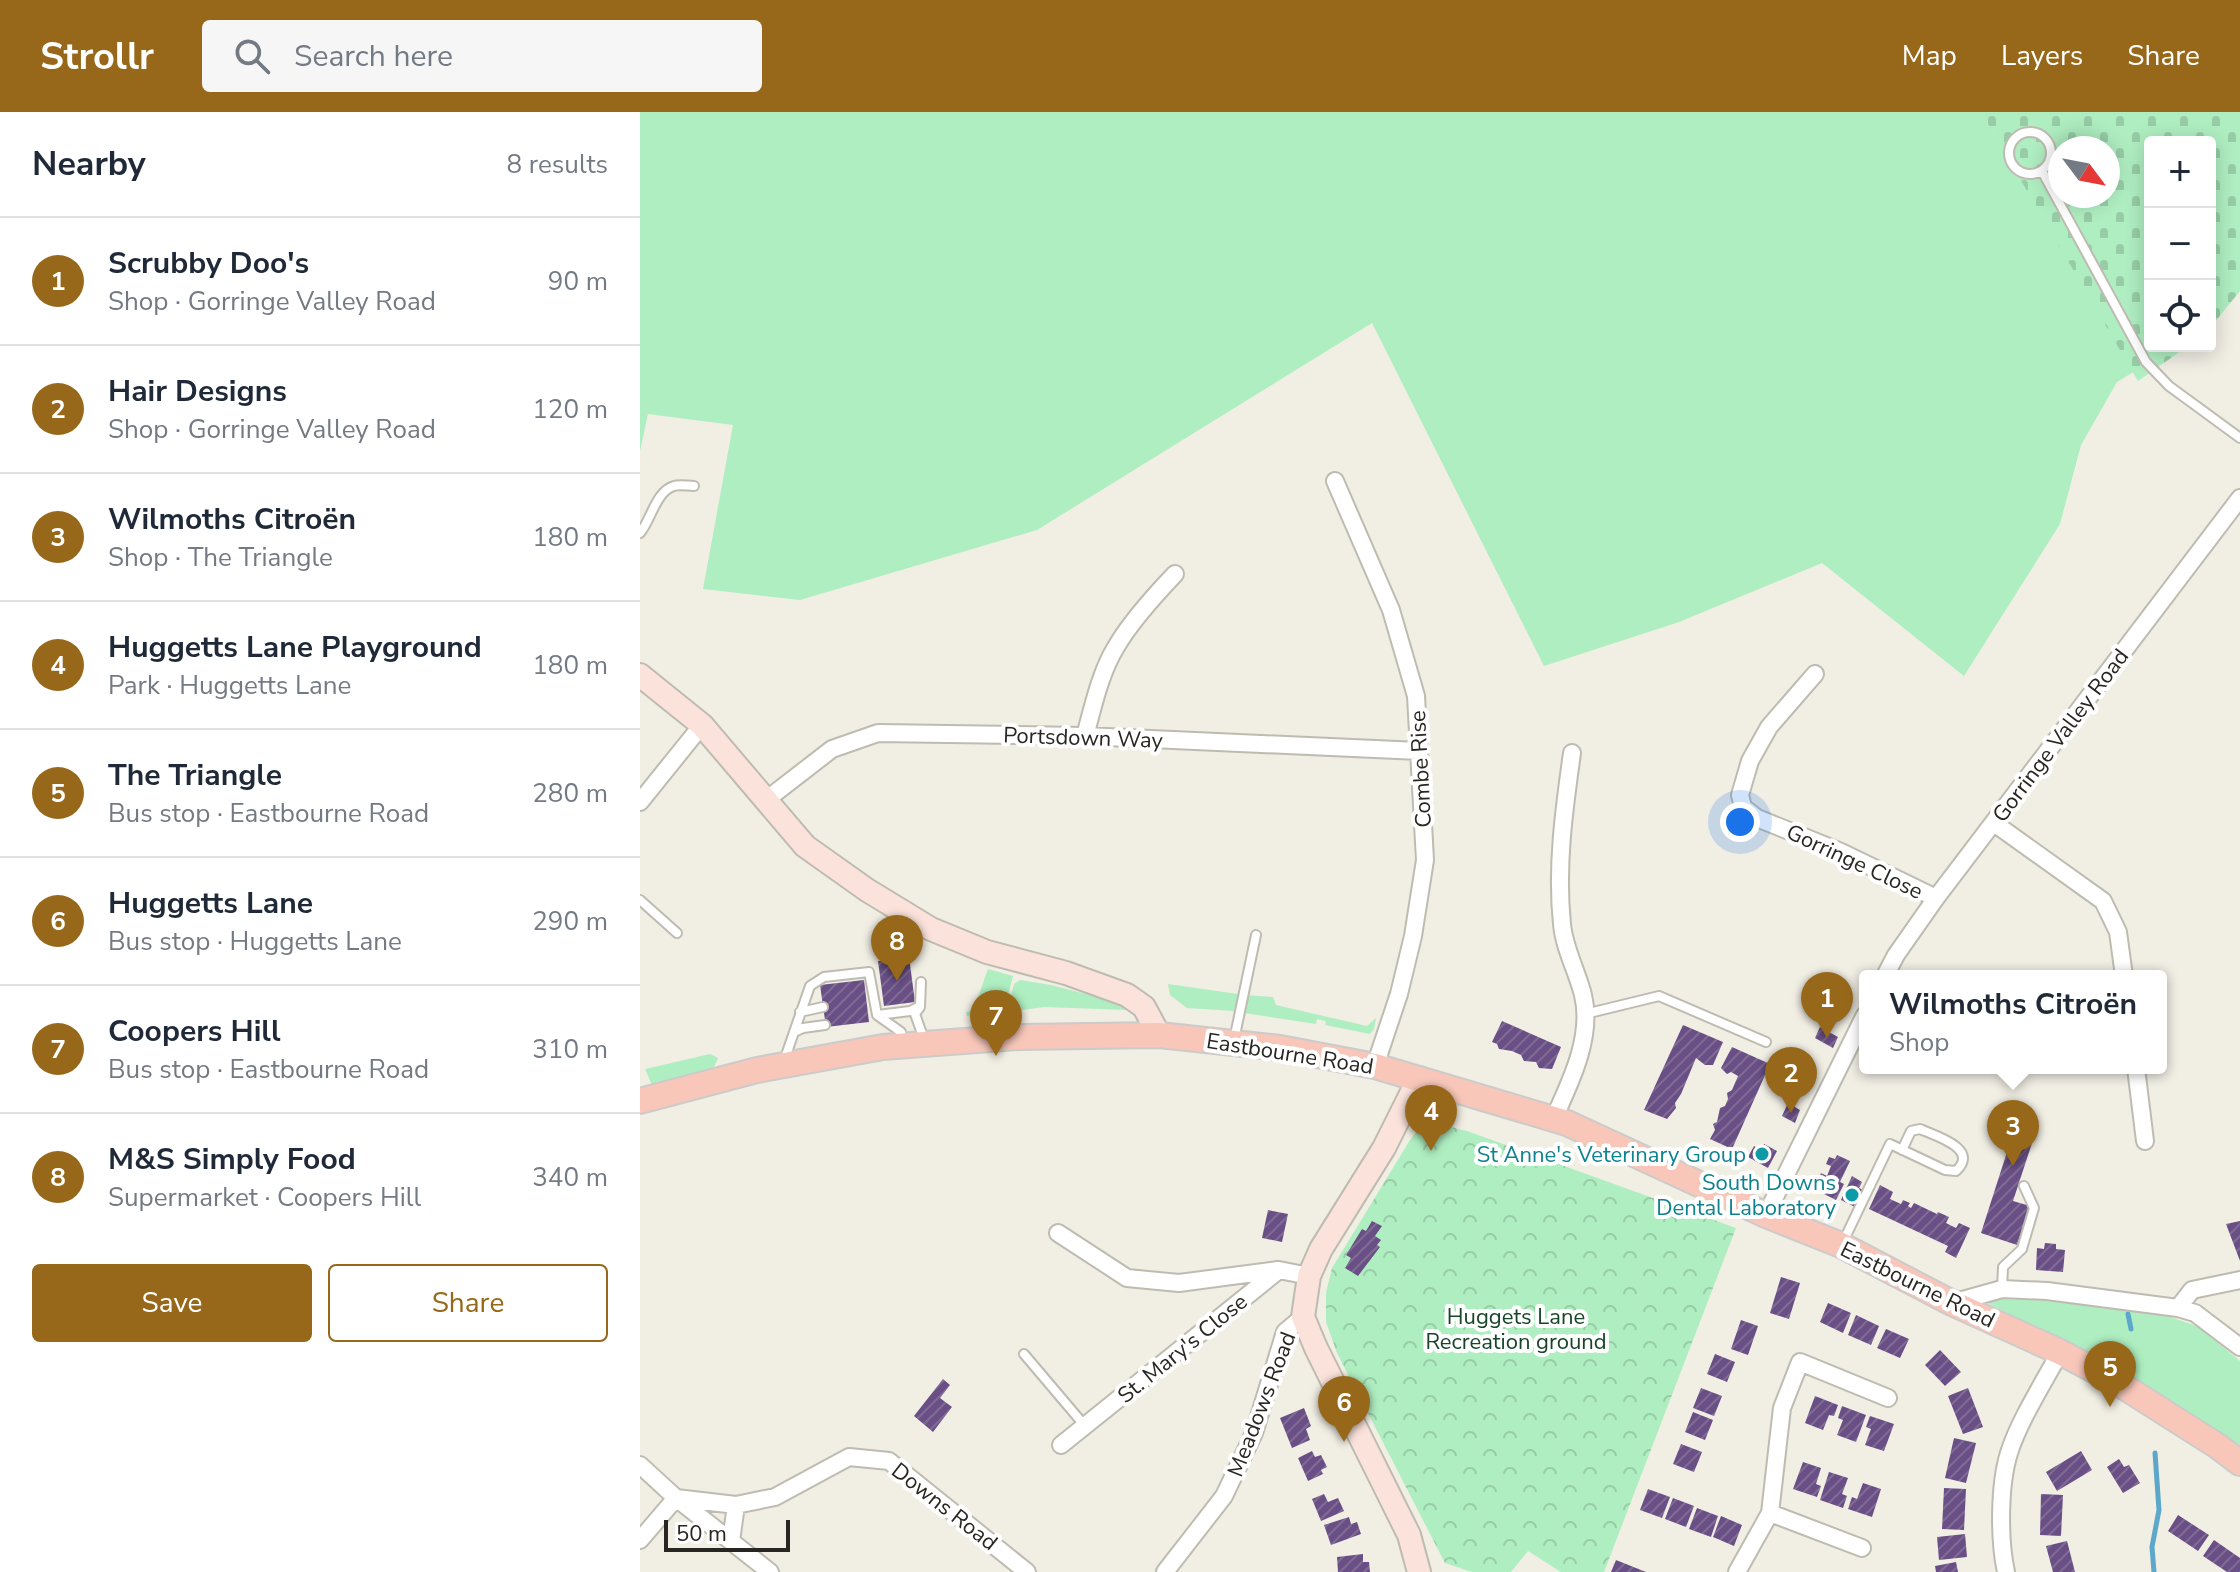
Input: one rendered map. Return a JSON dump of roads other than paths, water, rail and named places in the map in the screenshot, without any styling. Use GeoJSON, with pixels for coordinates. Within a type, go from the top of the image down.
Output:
{"type":"FeatureCollection","features":[{"type":"Feature","properties":{"kind":"main road","name":"Eastbourne Road"},"geometry":{"type":"LineString","coordinates":[[640,1101],[783,1066],[915,1045],[1019,1037],[1159,1035],[1234,1042],[1375,1066],[1554,1118],[1766,1215],[1841,1245],[1952,1303],[2060,1352],[2115,1381],[2240,1463]]}},
{"type":"Feature","properties":{"kind":"street","name":"Combe Rise"},"geometry":{"type":"LineString","coordinates":[[1335,481],[1391,610],[1416,696],[1425,860],[1413,936],[1399,994],[1375,1066]]}},
{"type":"Feature","properties":{"kind":"street","name":"Gorringe Valley Road"},"geometry":{"type":"LineString","coordinates":[[1888,970],[1936,898],[2240,498]]}},
{"type":"Feature","properties":{"kind":"street"},"geometry":{"type":"LineString","coordinates":[[1085,736],[1115,648],[1175,574]]}},
{"type":"Feature","properties":{"kind":"street","name":"Gorringe Close"},"geometry":{"type":"LineString","coordinates":[[1815,674],[1769,727],[1750,761],[1740,795],[1743,807],[1757,818],[1828,846],[1936,898]]}},
{"type":"Feature","properties":{"kind":"street"},"geometry":{"type":"LineString","coordinates":[[640,675],[702,725],[805,846],[867,890],[931,929],[987,952],[1066,973],[1118,991],[1139,1002],[1150,1015],[1159,1035]]}},
{"type":"Feature","properties":{"kind":"street"},"geometry":{"type":"LineString","coordinates":[[640,802],[702,725]]}},
{"type":"Feature","properties":{"kind":"street","name":"Portsdown Way"},"geometry":{"type":"LineString","coordinates":[[766,800],[832,749],[878,733],[1085,736],[1419,751]]}},
{"type":"Feature","properties":{"kind":"street"},"geometry":{"type":"LineString","coordinates":[[1554,1118],[1578,1059],[1584,1014],[1584,998],[1562,929],[1559,889],[1562,828],[1572,753]]}},
{"type":"Feature","properties":{"kind":"street"},"geometry":{"type":"LineString","coordinates":[[1994,823],[2103,901],[2118,932],[2123,970]]}},
{"type":"Feature","properties":{"kind":"street"},"geometry":{"type":"LineString","coordinates":[[1766,1215],[1859,1027]]}},
{"type":"Feature","properties":{"kind":"street"},"geometry":{"type":"LineString","coordinates":[[2137,1074],[2145,1141]]}},
{"type":"Feature","properties":{"kind":"street"},"geometry":{"type":"LineString","coordinates":[[1419,1078],[1384,1148],[1321,1249],[1309,1276],[1303,1317],[1409,1535],[1419,1572]]}},
{"type":"Feature","properties":{"kind":"street"},"geometry":{"type":"LineString","coordinates":[[1058,1233],[1127,1278],[1179,1283],[1279,1270],[1309,1276]]}},
{"type":"Feature","properties":{"kind":"street","name":"St. Mary's Close"},"geometry":{"type":"LineString","coordinates":[[1061,1445],[1279,1270]]}},
{"type":"Feature","properties":{"kind":"street"},"geometry":{"type":"LineString","coordinates":[[2178,1308],[2192,1290],[2240,1280]]}},
{"type":"Feature","properties":{"kind":"street"},"geometry":{"type":"LineString","coordinates":[[1952,1303],[2002,1289],[2047,1291],[2178,1308],[2195,1313],[2240,1347]]}},
{"type":"Feature","properties":{"kind":"street","name":"Meadows Road"},"geometry":{"type":"LineString","coordinates":[[1165,1572],[1224,1496],[1254,1433],[1285,1332],[1303,1317]]}},
{"type":"Feature","properties":{"kind":"street"},"geometry":{"type":"LineString","coordinates":[[2006,1572],[2002,1501],[2009,1453],[2060,1352]]}},
{"type":"Feature","properties":{"kind":"street"},"geometry":{"type":"LineString","coordinates":[[1737,1572],[1770,1513],[1782,1408],[1800,1362],[1888,1398]]}},
{"type":"Feature","properties":{"kind":"street","name":"Downs Road"},"geometry":{"type":"LineString","coordinates":[[676,1498],[736,1505],[775,1497],[849,1457],[889,1461],[1027,1572]]}},
{"type":"Feature","properties":{"kind":"street"},"geometry":{"type":"LineString","coordinates":[[640,1465],[676,1498],[770,1572]]}},
{"type":"Feature","properties":{"kind":"street"},"geometry":{"type":"LineString","coordinates":[[640,1540],[676,1498]]}},
{"type":"Feature","properties":{"kind":"street"},"geometry":{"type":"LineString","coordinates":[[731,1541],[736,1505]]}},
{"type":"Feature","properties":{"kind":"street"},"geometry":{"type":"LineString","coordinates":[[1770,1513],[1862,1548]]}},
{"type":"Feature","properties":{"kind":"lane"},"geometry":{"type":"LineString","coordinates":[[2024,132],[2043,136],[2050,144],[2051,159],[2042,171],[2029,174],[2014,167],[2009,153],[2012,142],[2024,132]]}},
{"type":"Feature","properties":{"kind":"lane"},"geometry":{"type":"LineString","coordinates":[[2042,171],[2153,372],[2240,438]]}},
{"type":"Feature","properties":{"kind":"lane"},"geometry":{"type":"LineString","coordinates":[[640,533],[662,494],[673,486],[694,486]]}},
{"type":"Feature","properties":{"kind":"lane"},"geometry":{"type":"LineString","coordinates":[[640,900],[677,933]]}},
{"type":"Feature","properties":{"kind":"lane"},"geometry":{"type":"LineString","coordinates":[[1234,1042],[1256,935]]}},
{"type":"Feature","properties":{"kind":"lane"},"geometry":{"type":"LineString","coordinates":[[783,1066],[810,986],[824,977],[869,972],[870,1002],[877,1018],[901,1032],[915,1045]]}},
{"type":"Feature","properties":{"kind":"lane"},"geometry":{"type":"LineString","coordinates":[[915,1045],[915,1014],[920,1006],[921,982]]}},
{"type":"Feature","properties":{"kind":"lane"},"geometry":{"type":"LineString","coordinates":[[1584,1014],[1659,996],[1766,1042]]}},
{"type":"Feature","properties":{"kind":"lane"},"geometry":{"type":"LineString","coordinates":[[877,1018],[920,1006]]}},
{"type":"Feature","properties":{"kind":"lane"},"geometry":{"type":"LineString","coordinates":[[800,1012],[823,1007]]}},
{"type":"Feature","properties":{"kind":"lane"},"geometry":{"type":"LineString","coordinates":[[794,1032],[825,1025]]}},
{"type":"Feature","properties":{"kind":"lane"},"geometry":{"type":"LineString","coordinates":[[1841,1245],[1890,1144],[1902,1150],[1945,1170],[1956,1171],[1962,1166],[1964,1156],[1959,1148],[1920,1129],[1911,1131],[1902,1150]]}},
{"type":"Feature","properties":{"kind":"lane"},"geometry":{"type":"LineString","coordinates":[[2002,1289],[2003,1267],[2022,1249],[2034,1208],[2024,1186]]}},
{"type":"Feature","properties":{"kind":"lane"},"geometry":{"type":"LineString","coordinates":[[1024,1354],[1085,1426]]}},
{"type":"Feature","properties":{"kind":"waterway"},"geometry":{"type":"LineString","coordinates":[[2128,1314],[2131,1329]]}},
{"type":"Feature","properties":{"kind":"waterway"},"geometry":{"type":"LineString","coordinates":[[2154,1572],[2152,1547],[2159,1510],[2155,1453]]}},
{"type":"Feature","properties":{"kind":"place","name":"M&S Simply Food"},"geometry":{"type":"Point","coordinates":[897,981]}},
{"type":"Feature","properties":{"kind":"place","name":"Scrubby Doo's"},"geometry":{"type":"Point","coordinates":[1827,1038]}},
{"type":"Feature","properties":{"kind":"place","name":"Coopers Hill"},"geometry":{"type":"Point","coordinates":[996,1056]}},
{"type":"Feature","properties":{"kind":"place","name":"Hair Designs"},"geometry":{"type":"Point","coordinates":[1791,1113]}},
{"type":"Feature","properties":{"kind":"place","name":"Huggetts Lane Playground"},"geometry":{"type":"Point","coordinates":[1431,1151]}},
{"type":"Feature","properties":{"kind":"place","name":"St Anne's Veterinary Group"},"geometry":{"type":"Point","coordinates":[1762,1154]}},
{"type":"Feature","properties":{"kind":"place","name":"Wilmoths Citroën"},"geometry":{"type":"Point","coordinates":[2013,1166]}},
{"type":"Feature","properties":{"kind":"place","name":"South Downs Dental Laboratory"},"geometry":{"type":"Point","coordinates":[1852,1195]}},
{"type":"Feature","properties":{"kind":"place","name":"The Triangle"},"geometry":{"type":"Point","coordinates":[2110,1407]}},
{"type":"Feature","properties":{"kind":"place","name":"Huggetts Lane"},"geometry":{"type":"Point","coordinates":[1344,1442]}},
{"type":"Feature","properties":{"kind":"park label","name":"Huggets Lane Recreation ground"},"geometry":{"type":"Point","coordinates":[1516,1328]}}]}
